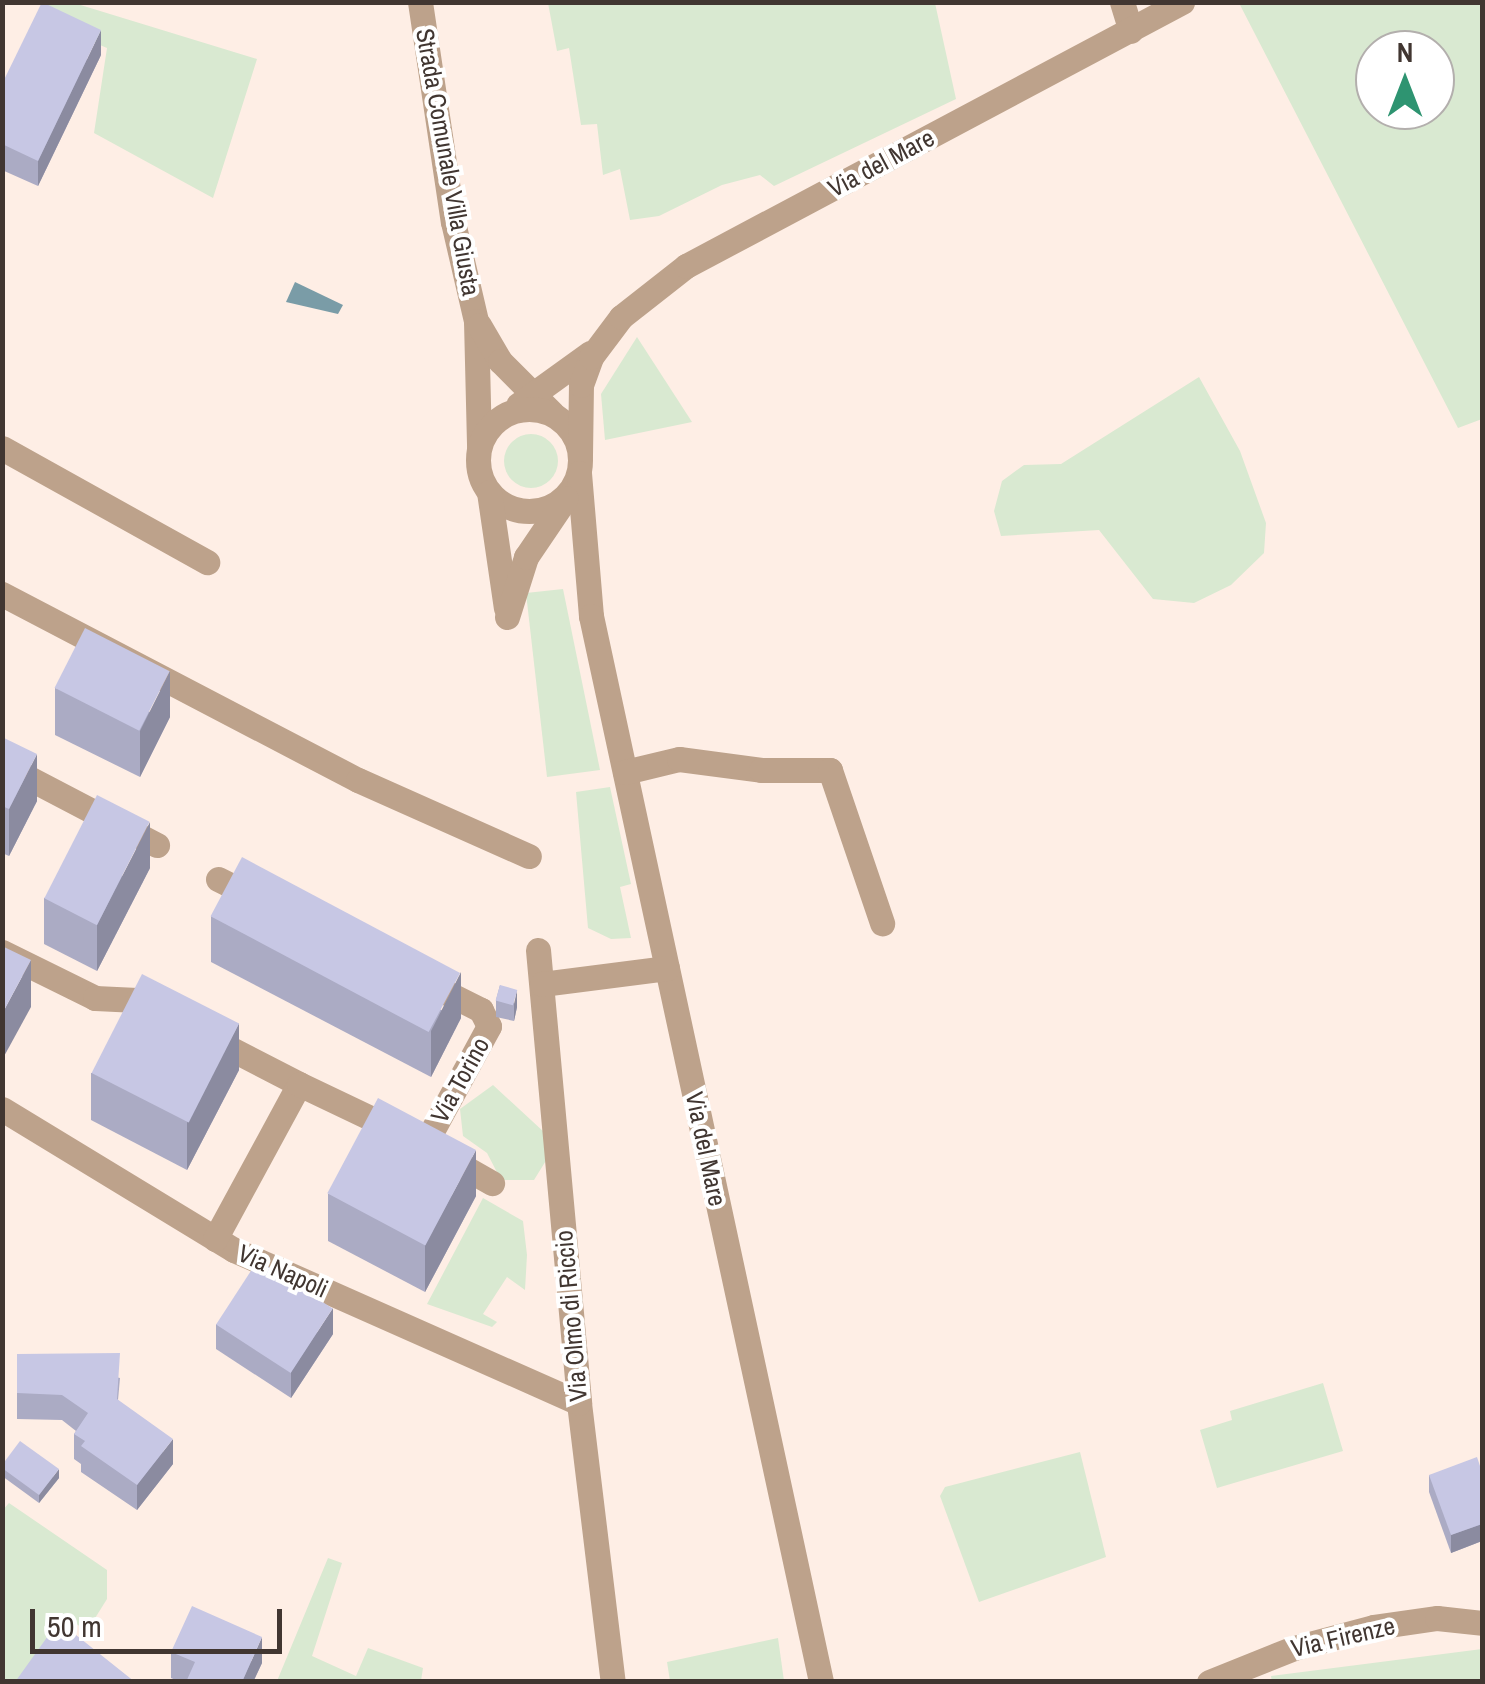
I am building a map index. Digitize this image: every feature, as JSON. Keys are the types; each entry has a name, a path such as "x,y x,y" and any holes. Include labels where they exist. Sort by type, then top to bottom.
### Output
{"street":[{"name":"Strada Comunale Villa Giusta","path":"420,2 453,222 476,321"},
{"path":"1122,2 1130,31"},
{"name":"Via del Mare","path":"822,1682 591,616 577,472 582,384 598,346 621,317 686,266 1182,2"},
{"path":"476,321 532,398 558,418 577,472 560,501 530,511 489,492"},
{"path":"476,321 480,478 489,492 507,618 526,558 577,472"},
{"path":"479,447 502,416 532,398 598,346"},
{"path":"502,416 530,409 558,418"},
{"path":"2,448 207,562"},
{"path":"556,544 585,560"},
{"path":"2,594 358,780 529,856"},
{"path":"625,772 680,759 761,770 830,770 882,923"},
{"path":"2,764 158,845"},
{"path":"218,879 288,914"},
{"name":"Via Olmo di Riccio","path":"538,950 579,1403 613,1682"},
{"name":"Via Torino","path":"2,952 95,998 136,1000 425,1144 492,1183"},
{"path":"542,984 667,968"},
{"name":"Via Torino","path":"410,975 480,1010 489,1026 425,1144"},
{"path":"214,1239 299,1084"},
{"name":"Via Napoli","path":"2,1109 214,1239 579,1403"},
{"name":"Via Firenze","path":"1209,1682 1294,1648 1374,1627 1437,1618 1482,1623"}],"green space":[{"path":"48,3 74,3 257,59 213,198 94,133 107,48 38,19"},
{"path":"548,3 935,3 956,99 774,186 760,175 722,185 659,216 630,220 620,169 603,175 597,124 581,125 569,48 557,51"},
{"path":"1239,3 1482,3 1482,419 1458,428"},
{"path":"637,337 692,422 605,440 601,394"},
{"path":"1199,377 1240,451 1266,523 1264,553 1231,585 1194,603 1153,599 1099,530 1001,536 994,511 1002,481 1024,465 1061,464"},
{"path":"531,434 550,442 558,461 550,480 531,488 512,480 504,461 512,442"},
{"path":"563,589 600,770 547,777 526,593"},
{"path":"610,787 631,884 620,887 631,938 611,939 588,928 576,792"},
{"path":"493,1085 545,1133 547,1159 534,1180 501,1180 487,1153 463,1136 460,1109"},
{"path":"483,1198 523,1221 527,1255 525,1290 507,1277 483,1314 497,1322 492,1327 427,1304"},
{"path":"1323,1383 1343,1451 1217,1488 1200,1430 1232,1420 1230,1411"},
{"path":"1080,1452 1106,1557 979,1602 940,1496 945,1487"},
{"path":"9,1503 107,1570 107,1599 87,1631 72,1621 23,1681 3,1682 2,1511"},
{"path":"328,1558 342,1563 312,1656 356,1676 368,1648 423,1668 421,1681 277,1681"},
{"path":"778,1638 784,1681 670,1681 667,1662"},
{"path":"1482,1649 1482,1681 1272,1682 1271,1676"}],"water":[{"path":"295,282 343,305 338,314 286,302"}],"building":[{"path":"42,2 101,30 38,161 2,144 2,84"},
{"path":"85,628 170,671 139,731 55,688"},
{"path":"2,737 37,754 9,809 2,806"},
{"path":"97,795 150,822 97,925 44,898"},
{"path":"242,857 460,973 429,1032 211,916"},
{"path":"2,946 31,960 2,1014"},
{"path":"142,974 239,1023 189,1122 92,1073"},
{"path":"500,985 517,990 513,1005 496,1000"},
{"path":"378,1098 476,1150 425,1245 327,1193"},
{"path":"258,1260 333,1308 291,1373 216,1325"},
{"path":"120,1353 117,1399 173,1439 137,1485 81,1446 85,1441 74,1434 88,1413 62,1395 17,1393 17,1354"},
{"path":"20,1441 59,1469 39,1495 2,1468"},
{"path":"1477,1457 1482,1472 1482,1524 1451,1535 1429,1475"},
{"path":"192,1606 262,1637 242,1682 186,1682 195,1662 171,1652"},
{"path":"53,1629 66,1638 71,1631 135,1682 15,1682"}]}
